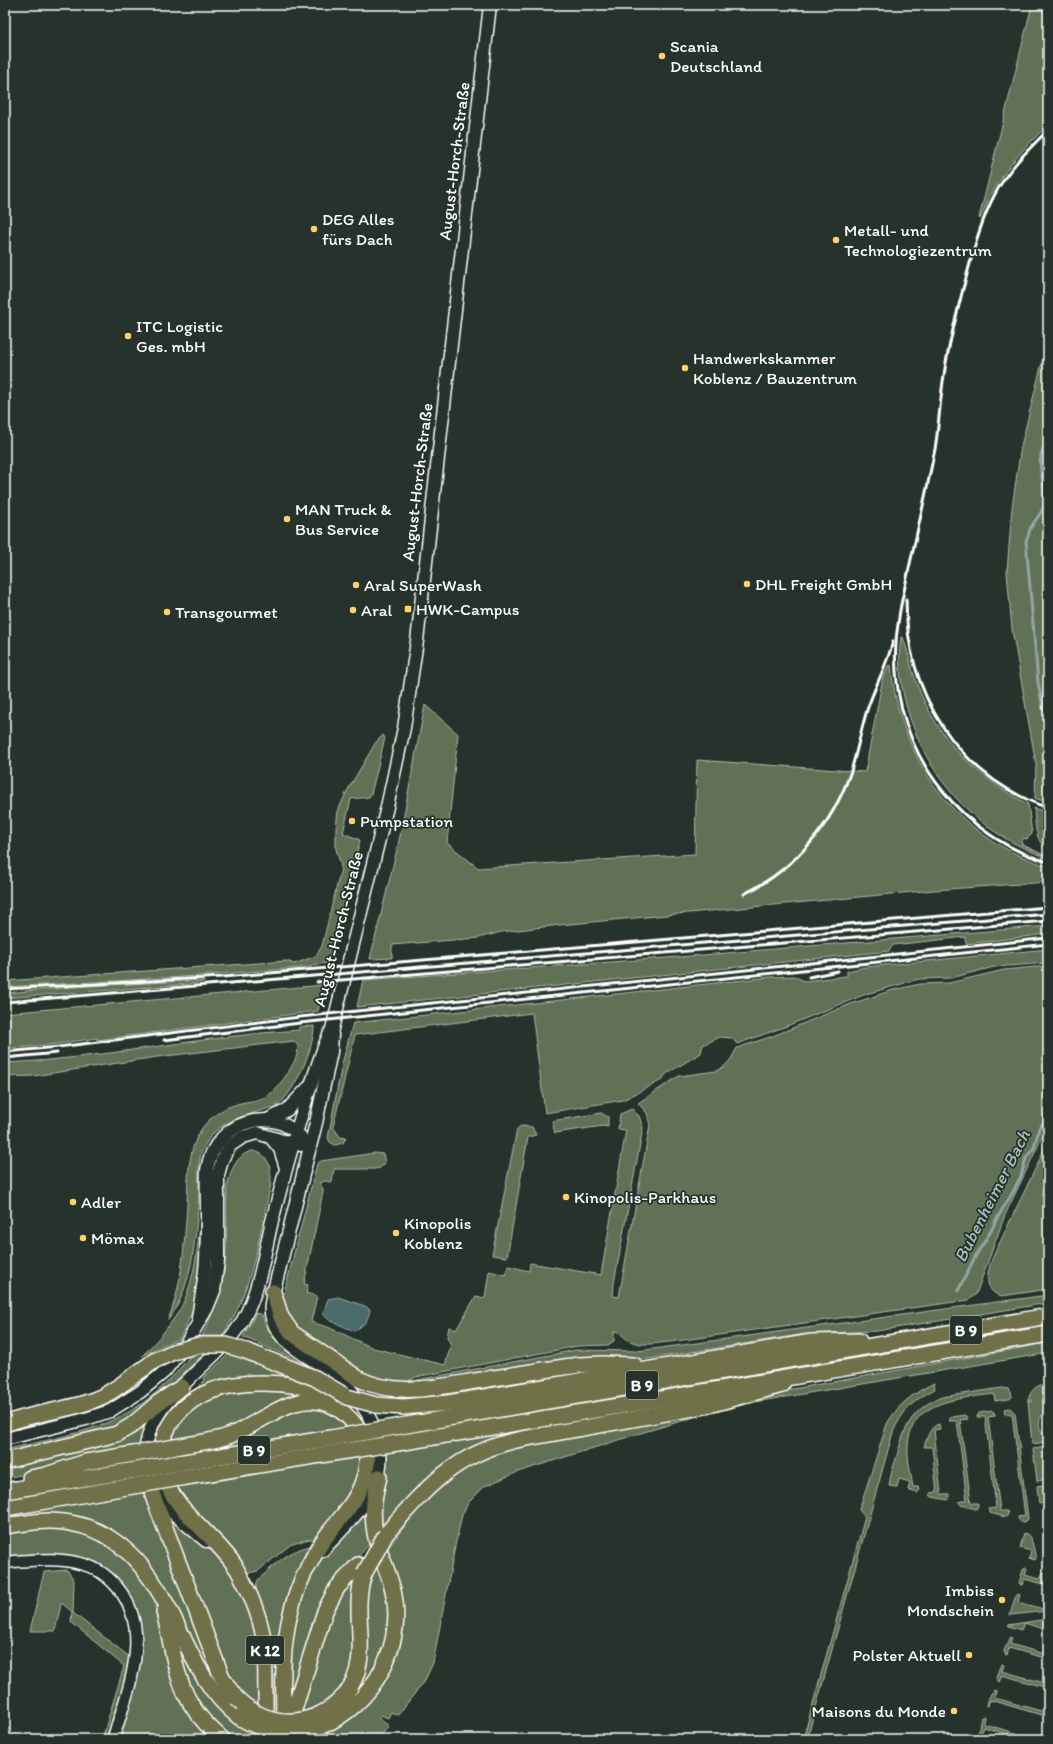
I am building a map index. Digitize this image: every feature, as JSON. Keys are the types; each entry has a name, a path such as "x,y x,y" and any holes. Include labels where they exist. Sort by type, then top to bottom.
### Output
{"highway":[{"path":"274,1292 281,1317 292,1333 359,1379 367,1383 388,1388 401,1390 428,1388 579,1364 626,1364 654,1368"},
{"name":"B 9","path":"5,1508 141,1477 178,1463 1048,1316"},
{"name":"B 9","path":"5,1491 141,1477 180,1478 1048,1334"},
{"path":"235,1566 220,1545 189,1515 174,1496 164,1476 160,1452 161,1444 168,1428 178,1413 186,1405 214,1391 234,1386 260,1383 300,1385 376,1405 403,1407 448,1403 812,1342 857,1341 883,1344"},
{"path":"5,1424 20,1418 93,1400 112,1391 160,1357 180,1349 199,1345 226,1345 246,1351 314,1378 347,1397"},
{"path":"284,1739 325,1610 338,1588 361,1570 391,1528 420,1495 438,1478 464,1460 493,1446 522,1438 720,1403 844,1368"},
{"path":"5,1461 116,1434 131,1426 158,1402 182,1387"},
{"path":"5,1484 46,1475 86,1462 175,1447 232,1435 284,1406 298,1402 320,1402 333,1406 346,1414 358,1428 365,1443 367,1459 365,1474 355,1498 320,1545 308,1567"},
{"path":"141,1477 153,1496 221,1675 236,1698 254,1713 268,1719 308,1725 337,1719 358,1702 376,1680 390,1652 395,1622 395,1602 376,1538 373,1521 373,1505 379,1477"},
{"path":"5,1526 50,1521 71,1523 91,1529 112,1539 131,1554 144,1568 155,1584 169,1608 196,1665 206,1682 223,1703 240,1717 254,1725 271,1731 294,1733 308,1725 320,1714 336,1704 347,1692 356,1678 361,1652 358,1603 361,1570"},
{"path":"155,1584 170,1636 175,1665 183,1689 197,1713 222,1739"}],"main road":[{"name":"August-Horch-Straße","path":"266,1739 265,1649 263,1635 254,1602 235,1566 174,1514 141,1477 145,1448 152,1425 166,1403 227,1343 246,1314 254,1292 295,1138 322,1051 332,1029 387,807 408,706 417,641 490,5"},
{"name":"August-Horch-Straße","path":"284,1739 283,1666 286,1632 295,1594 308,1567 362,1507 372,1493 379,1477 380,1448 378,1436 370,1418 359,1400 345,1384 281,1336 271,1317 271,1304 310,1146 331,1052 332,1029"},
{"path":"197,1323 206,1268 207,1170 214,1148 220,1139 231,1130 251,1122 267,1120 287,1110 312,1082"},
{"path":"267,1120 287,1125 295,1138"},
{"path":"5,1439 93,1417 110,1411 130,1399 154,1381 172,1363 186,1344 211,1299 217,1272 218,1175 222,1160 231,1146 243,1137 257,1133 271,1138 295,1138 310,1146"},
{"path":"271,1138 280,1149 286,1168"}],"street":[{"path":"5,1562 52,1560 78,1563 103,1574 122,1594 134,1618 136,1644 133,1671 113,1739"}],"green space":[{"path":"1032,5 1048,5 1048,125 1011,164 993,191 980,219 979,218"},
{"path":"1048,339 1048,803 1035,798 1036,764 1012,629 1007,572 1012,508 1021,446"},
{"path":"901,637 903,637 917,684 936,723 961,755 976,769 992,782 1028,804 1032,834 1027,839 1023,838 1021,844 1048,858 1001,836 981,821 962,804 946,786 931,765 919,742 904,698 899,658"},
{"path":"891,665 896,700 906,732 920,763 938,791 960,815 986,836 1015,853 1048,866 1048,882 934,890 560,925 501,932 478,938 392,945 392,958 370,959 399,841 425,705 458,734 447,843 478,868 695,854 697,760 865,772 883,677 888,666"},
{"path":"383,735 385,738 371,794 369,797 351,799 343,833 360,840 329,963 312,965 312,967 182,977 5,987 5,981 287,961 294,964 316,956 322,946 340,873 341,866 336,849 338,811 346,793 376,742"},
{"path":"1034,808 1048,813 1048,851 1040,842 1036,832"},
{"path":"1048,926 1048,934 966,944 965,937 893,945 889,951 357,1007 363,980 679,957"},
{"path":"1048,949 1048,963 994,967 951,978 919,979 866,994 737,1044 732,1038 720,1037 703,1045 701,1053 666,1074 662,1080 623,1100 545,1113 532,1013 355,1035 333,1127 341,1138 346,1137 343,1143 335,1145 330,1142 328,1138 342,1064 353,1023 770,977 794,976 804,981 847,976 847,971 865,967"},
{"path":"1048,967 1048,1125 1005,1215 976,1294 969,1300 654,1344 635,1343 624,1337 618,1331 614,1332 614,1341 608,1345 578,1346 416,1377 407,1384 386,1382 361,1375 293,1328 283,1305 283,1297 317,1164 321,1161 375,1153 383,1154 385,1163 380,1168 374,1169 334,1169 332,1182 326,1181 319,1183 323,1189 323,1192 304,1284 308,1285 306,1293 317,1296 311,1322 330,1328 373,1348 445,1365 451,1345 447,1337 449,1327 456,1330 476,1296 485,1298 489,1271 505,1275 508,1266 529,1271 530,1263 601,1275 626,1130 618,1129 620,1114 632,1109 639,1116 643,1128 614,1283 613,1296 619,1297 650,1125 647,1113 638,1103 679,1076 716,1071 725,1066 737,1048 773,1036 848,1005 893,990 920,984 949,983 1004,970"},
{"path":"204,980 204,982 189,984 5,998 5,993 72,987"},
{"path":"324,985 318,1011 97,1040 97,1038 57,1044 5,1049 5,1013"},
{"path":"314,1026 311,1046 303,1068 285,1098 278,1105 239,1118 224,1125 214,1133 204,1147 199,1162 198,1208 192,1259 183,1292 177,1307 168,1320 180,1278 185,1235 189,1166 196,1139 204,1125 218,1113 235,1104 256,1100 269,1095 289,1071 294,1062 298,1046 294,1041 157,1057 33,1076 5,1077 5,1063 78,1057 225,1037 299,1030 299,1027"},
{"path":"601,1113 608,1117 608,1127 603,1126 555,1133 552,1121"},
{"path":"521,1126 532,1127 536,1135 528,1137 507,1257 492,1255 517,1129"},
{"path":"1048,1141 1048,1289 1002,1296 994,1293 989,1287 988,1276 990,1264"},
{"path":"252,1151 258,1152 266,1158 270,1167 271,1178 254,1263 241,1301 233,1319 222,1336 202,1336 209,1322 223,1278 226,1255 228,1181 238,1160 246,1153"},
{"path":"202,1197 201,1270 194,1306 179,1339 142,1356 171,1323 185,1299 196,1256"},
{"path":"1048,1295 1048,1303 877,1331 805,1334 648,1359 614,1359 413,1382 576,1350 637,1351"},
{"path":"256,1313 262,1315 269,1331 280,1344 308,1365 243,1337"},
{"path":"1048,1343 1048,1353 755,1402 695,1417 518,1472 485,1486 468,1503 462,1515 433,1663 425,1680 398,1715 391,1712 388,1718 381,1715 378,1718 389,1726 378,1739 293,1739 311,1736 394,1658 385,1552 420,1506 435,1491 467,1467 484,1458 502,1451 597,1433 782,1391"},
{"path":"206,1352 137,1417 123,1426 5,1456 5,1450 62,1437 105,1424 117,1418 138,1406 158,1391 167,1383 191,1355"},
{"path":"230,1353 283,1373 282,1378 181,1403 204,1381 203,1378"},
{"path":"934,1383 935,1389 915,1401 910,1406 893,1432 807,1739 803,1739 865,1517 859,1510 887,1424 901,1405"},
{"path":"1048,1383 1048,1410 1041,1417 1039,1424 1044,1435 1048,1438 1048,1442 1032,1444 1028,1401 1032,1402 1032,1400 1028,1400 1035,1388"},
{"path":"250,1388 313,1393 234,1429 168,1442 174,1425 205,1399"},
{"path":"1002,1388 1008,1389 1011,1392 1012,1397 1009,1399 995,1401 994,1394 953,1400 939,1404 918,1418 911,1430 908,1450 913,1487 919,1487 920,1490 917,1493 908,1490 910,1482 899,1479 897,1487 889,1486 902,1438 910,1421 923,1407 942,1397"},
{"path":"297,1407 328,1409 351,1427 177,1456 176,1451"},
{"path":"1010,1408 1015,1413 1028,1519 1024,1523 1018,1518 1025,1516 1012,1414 1005,1414 1004,1409"},
{"path":"994,1412 995,1416 988,1417 1000,1511 1007,1511 1008,1515 1005,1517 990,1513 988,1509 996,1508 985,1417 977,1417 979,1413"},
{"path":"965,1415 968,1419 960,1420 971,1503 978,1503 976,1509 961,1505 959,1502 967,1500 957,1421 949,1421 951,1417"},
{"path":"151,1417 142,1447 5,1478 5,1466 123,1441"},
{"path":"939,1424 940,1429 934,1430 941,1494 949,1494 948,1500 932,1497 930,1495 931,1493 937,1492 932,1447 924,1447 931,1430"},
{"path":"507,1431 506,1437 482,1446 383,1530 379,1508 385,1474 386,1451"},
{"path":"1047,1447 1048,1479 1037,1481 1033,1449"},
{"path":"363,1455 356,1487 317,1538 290,1545 258,1571 248,1573 244,1571 173,1486"},
{"path":"1048,1484 1048,1503 1039,1504 1037,1486"},
{"path":"148,1491 233,1707 117,1536 5,1521 5,1515"},
{"path":"365,1511 371,1542 343,1574 324,1601 303,1656 290,1707 288,1678 292,1636 301,1596 314,1568"},
{"path":"166,1516 199,1539 217,1555 227,1566 243,1593 254,1622 260,1652 258,1710 234,1689"},
{"path":"63,1528 91,1535 125,1555 153,1596 164,1630 215,1739 121,1739 121,1730 125,1712 137,1677 141,1650 141,1631 131,1598 121,1583 109,1571 93,1562 75,1556 58,1554 5,1557 5,1532 25,1529"},
{"path":"1024,1533 1031,1539 1036,1558 1035,1560 1029,1558 1031,1551 1020,1548"},
{"path":"314,1545 292,1582 285,1603 279,1634 276,1714 271,1712 273,1677 271,1643 265,1615 258,1600 256,1585 258,1580 283,1558 297,1550"},
{"path":"378,1561 387,1588 390,1635 366,1687 318,1719 350,1696 365,1588"},
{"path":"360,1568 356,1666 337,1698 298,1717 331,1608"},
{"path":"1025,1568 1027,1568 1025,1575 1040,1579 1043,1572 1048,1574 1048,1585 1024,1579 1021,1585 1019,1583"},
{"path":"67,1570 74,1580 73,1613 131,1658 109,1739 102,1739 124,1666 71,1622 72,1612 63,1604 61,1604 55,1631 30,1631 44,1572"},
{"path":"1018,1594 1020,1595 1018,1602 1043,1609 1045,1603 1048,1603 1048,1611 1010,1615 1015,1598"},
{"path":"1048,1619 1048,1630 1024,1623 1021,1630 1008,1625"},
{"path":"176,1632 185,1651 260,1734 260,1739 228,1739 204,1715 184,1678"},
{"path":"1010,1637 1012,1638 1010,1644 1048,1655 1048,1659 1009,1648 1007,1655 1005,1654 1004,1651"},
{"path":"1002,1664 1004,1665 1002,1671 1048,1684 1048,1688 1002,1675 999,1682 996,1678"},
{"path":"995,1690 997,1692 995,1698 1048,1713 1048,1717 990,1700 988,1706 986,1706 987,1700"},
{"path":"985,1716 984,1724 1037,1739 1025,1739 983,1727 979,1734 978,1731 981,1718"}],"water":[{"path":"338,1297 365,1306 370,1310 365,1323 354,1331 329,1320 323,1314 328,1299"}],"waterway":[{"name":"Bubenheimer Bach","path":"1048,440 1043,448 1040,464 1045,496 1044,505 1042,511 1030,529 1026,541 1038,682 1043,709 1048,721"},
{"name":"Bubenheimer Bach","path":"958,1291 976,1255 1013,1192 1021,1176 1026,1158 1034,1148 1039,1128 1044,1122 1045,1116 1048,1112"}],"railway":[{"path":"1048,130 1006,176 989,205 980,229 948,353 935,449 900,611 896,640 897,686 908,730 917,751 942,790 964,814 989,834 1003,843 1032,857 1048,862"},
{"path":"906,599 908,634 915,667 927,698 943,727 963,753 987,775 1016,794 1048,808"},
{"path":"744,894 780,872 795,859 810,844 833,810 851,771 867,710 888,659 893,641"},
{"path":"5,989 222,977 1048,907"},
{"path":"5,1002 1048,914"},
{"path":"317,982 1048,921"},
{"path":"5,1052 58,1047 300,1017 1048,938"},
{"path":"164,1040 300,1023 1048,944"},
{"path":"809,977 838,971"},
{"path":"5,1058 57,1053"}],"place":[{"name":"Scania Deutschland","path":"662,56"},
{"name":"DEG Alles fürs Dach","path":"314,229"},
{"name":"Metall- und Technologiezentrum","path":"836,240"},
{"name":"ITC Logistic Ges. mbH","path":"128,336"},
{"name":"Handwerkskammer Koblenz / Bauzentrum","path":"685,368"},
{"name":"MAN Truck & Bus Service","path":"287,519"},
{"name":"DHL Freight GmbH","path":"747,584"},
{"name":"Aral SuperWash","path":"356,585"},
{"name":"HWK-Campus","path":"408,609"},
{"name":"Aral","path":"353,610"},
{"name":"Transgourmet","path":"167,612"},
{"name":"Pumpstation","path":"352,821"},
{"name":"Kinopolis-Parkhaus","path":"566,1197"},
{"name":"Adler","path":"73,1202"},
{"name":"Kinopolis Koblenz","path":"396,1233"},
{"name":"Mömax","path":"83,1238"},
{"name":"Imbiss Mondschein","path":"1002,1600"},
{"name":"Polster Aktuell","path":"969,1655"},
{"name":"Maisons du Monde","path":"954,1711"}]}
